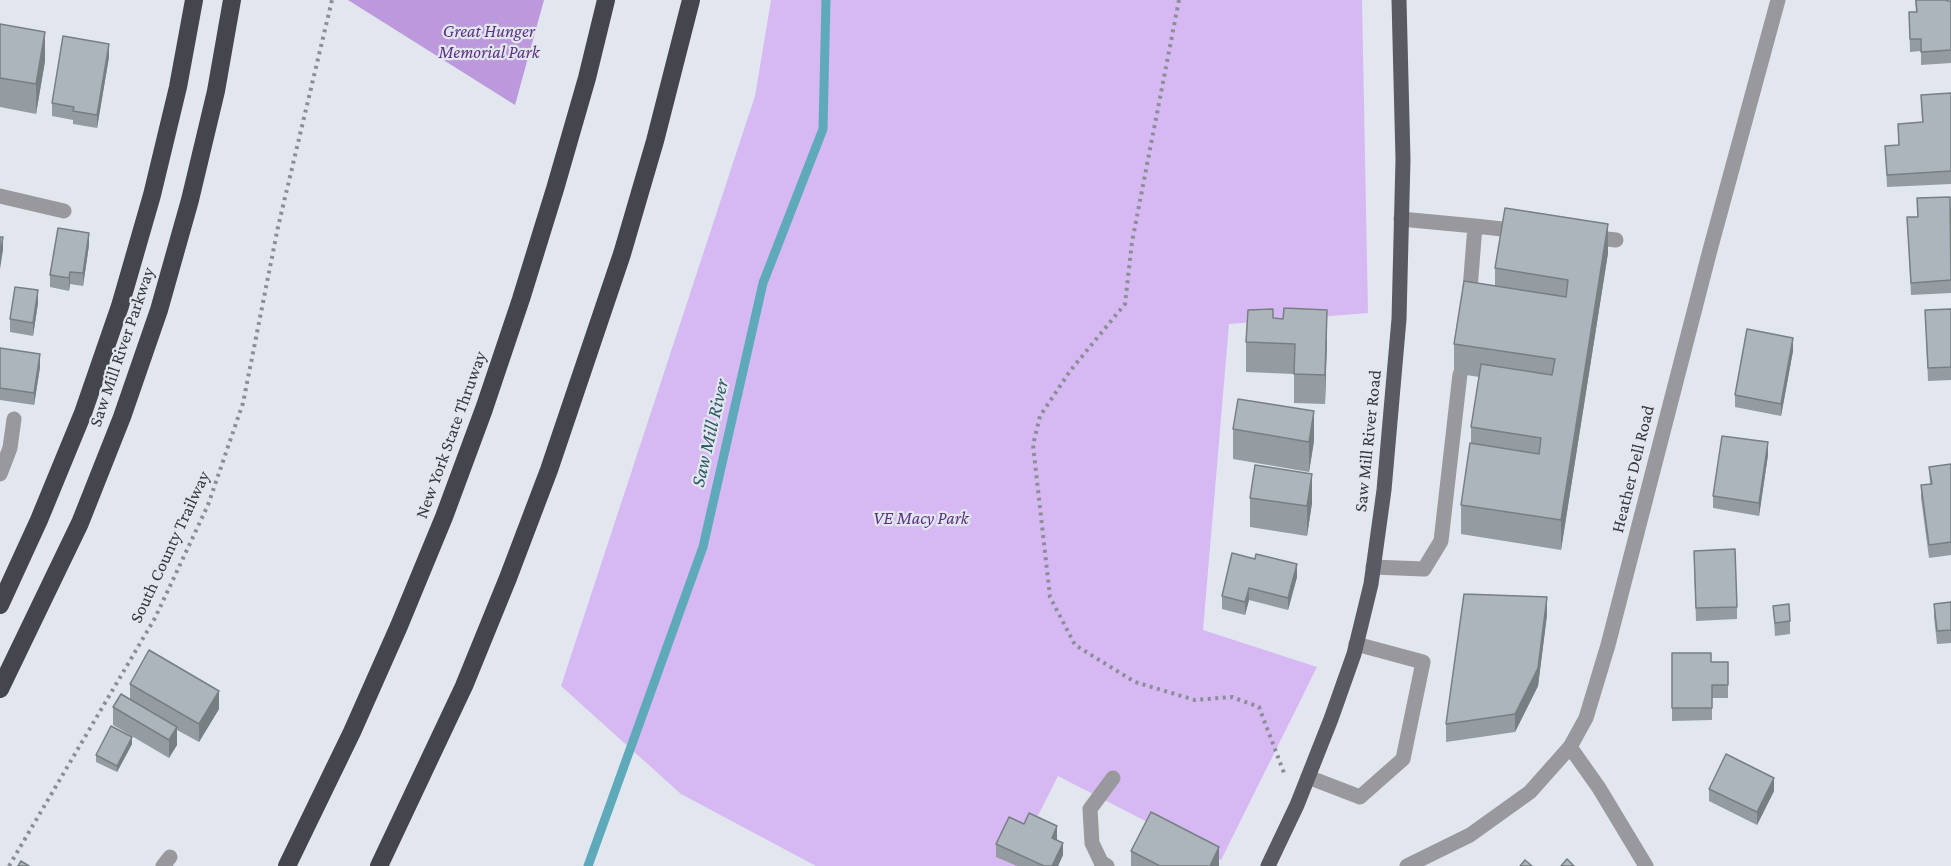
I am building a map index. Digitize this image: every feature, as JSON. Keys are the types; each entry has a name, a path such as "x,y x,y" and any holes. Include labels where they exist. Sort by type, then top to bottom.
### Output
{"highway":[{"name":"Saw Mill River Parkway","path":"0,605 39,520 83,413 120,306 152,195 178,87 194,0"},
{"name":"Saw Mill River Parkway","path":"0,689 80,522 122,417 159,310 190,200 216,91 232,0"},
{"name":"New York State Thruway","path":"287,866 352,732 399,626 444,517 484,409 555,189 587,78 606,0"},
{"path":"379,866 464,686 549,470 622,254 655,141 691,0"}],"main road":[{"name":"Saw Mill River Road","path":"1268,866 1297,805 1335,708 1356,644 1373,567 1384,490 1397,342 1403,159 1399,0"}],"street":[{"name":"Heather Dell Road","path":"1407,866 1470,835 1530,792 1570,747 1586,718 1608,645 1707,261 1778,0"},
{"path":"0,196 64,211"},
{"path":"1401,219 1534,232"},
{"path":"1469,311 1475,226"},
{"path":"1569,236 1616,240"},
{"path":"1373,567 1424,569 1441,541 1460,374"},
{"path":"0,474 10,448 14,419"},
{"path":"1308,777 1360,796 1403,759 1423,662 1356,644"},
{"path":"1570,747 1599,788 1646,866"},
{"path":"1107,866 1101,862 1092,843 1090,809 1113,778"}],"path":[{"name":"South County Trailway","path":"9,866 155,618 208,505 243,403 278,227 332,0"},
{"path":"1179,0 1132,242 1125,304 1070,370 1040,416 1033,445 1050,597 1075,645 1135,682 1195,700 1232,697 1259,707 1270,741 1297,805"}],"green space":[{"name":"Great Hunger Memorial Park","path":"348,0 544,0 515,105"},
{"name":"VE Macy Park","path":"771,0 1362,0 1368,313 1229,324 1203,630 1317,667 1221,860 1058,776 1016,859 1025,866 816,866 681,794 561,686 755,96"}],"building":[{"path":"1916,0 1951,1 1951,50 1921,52 1921,39 1910,39 1909,12 1917,12"},
{"path":"0,24 45,32 36,84 0,78"},
{"path":"63,36 109,44 97,115 73,111 74,107 52,103"},
{"path":"1951,93 1951,171 1887,175 1885,146 1899,145 1898,124 1923,122 1921,95"},
{"path":"1950,197 1951,280 1911,283 1907,217 1918,217 1917,198"},
{"path":"1505,208 1608,224 1561,520 1461,505 1470,443 1539,454 1541,438 1471,427 1481,364 1552,375 1555,359 1454,344 1464,281 1566,297 1568,280 1495,268"},
{"path":"58,228 89,233 83,273 70,272 69,278 50,275"},
{"path":"0,237 3,237 0,257"},
{"path":"15,287 38,290 33,323 10,319"},
{"path":"1284,308 1327,310 1325,375 1294,374 1295,344 1246,342 1248,310 1273,309 1273,318 1283,319"},
{"path":"1951,309 1951,367 1928,368 1925,310"},
{"path":"1747,329 1793,338 1781,404 1735,395"},
{"path":"0,348 40,354 34,393 0,388"},
{"path":"1238,399 1314,411 1309,442 1233,429"},
{"path":"1722,436 1768,442 1759,503 1713,496"},
{"path":"1951,464 1951,542 1929,545 1921,485 1932,484 1929,467"},
{"path":"1255,465 1312,474 1307,506 1250,498"},
{"path":"1735,549 1737,607 1696,608 1694,551"},
{"path":"1232,553 1255,559 1256,554 1297,564 1288,598 1249,588 1245,602 1222,596"},
{"path":"1464,594 1547,597 1538,668 1515,714 1446,724"},
{"path":"1951,602 1951,630 1937,631 1934,604"},
{"path":"1789,604 1790,621 1775,623 1773,606"},
{"path":"149,650 219,691 199,724 130,684"},
{"path":"1672,653 1711,653 1711,662 1728,662 1728,685 1712,685 1712,708 1672,708"},
{"path":"121,694 177,727 169,740 113,707"},
{"path":"111,726 132,737 117,766 96,755"},
{"path":"1726,754 1774,778 1757,812 1709,789"},
{"path":"1151,812 1219,847 1210,866 1160,866 1131,851"},
{"path":"1029,813 1057,826 1052,838 1063,843 1052,866 1044,866 996,844 1009,817 1024,824"},
{"path":"1567,859 1574,866 1561,866"},
{"path":"1525,860 1532,866 1520,866"},
{"path":"21,861 29,866 18,866"}],"waterway":[{"name":"Saw Mill River","path":"588,866 703,547 763,283 823,129 826,0"}]}
